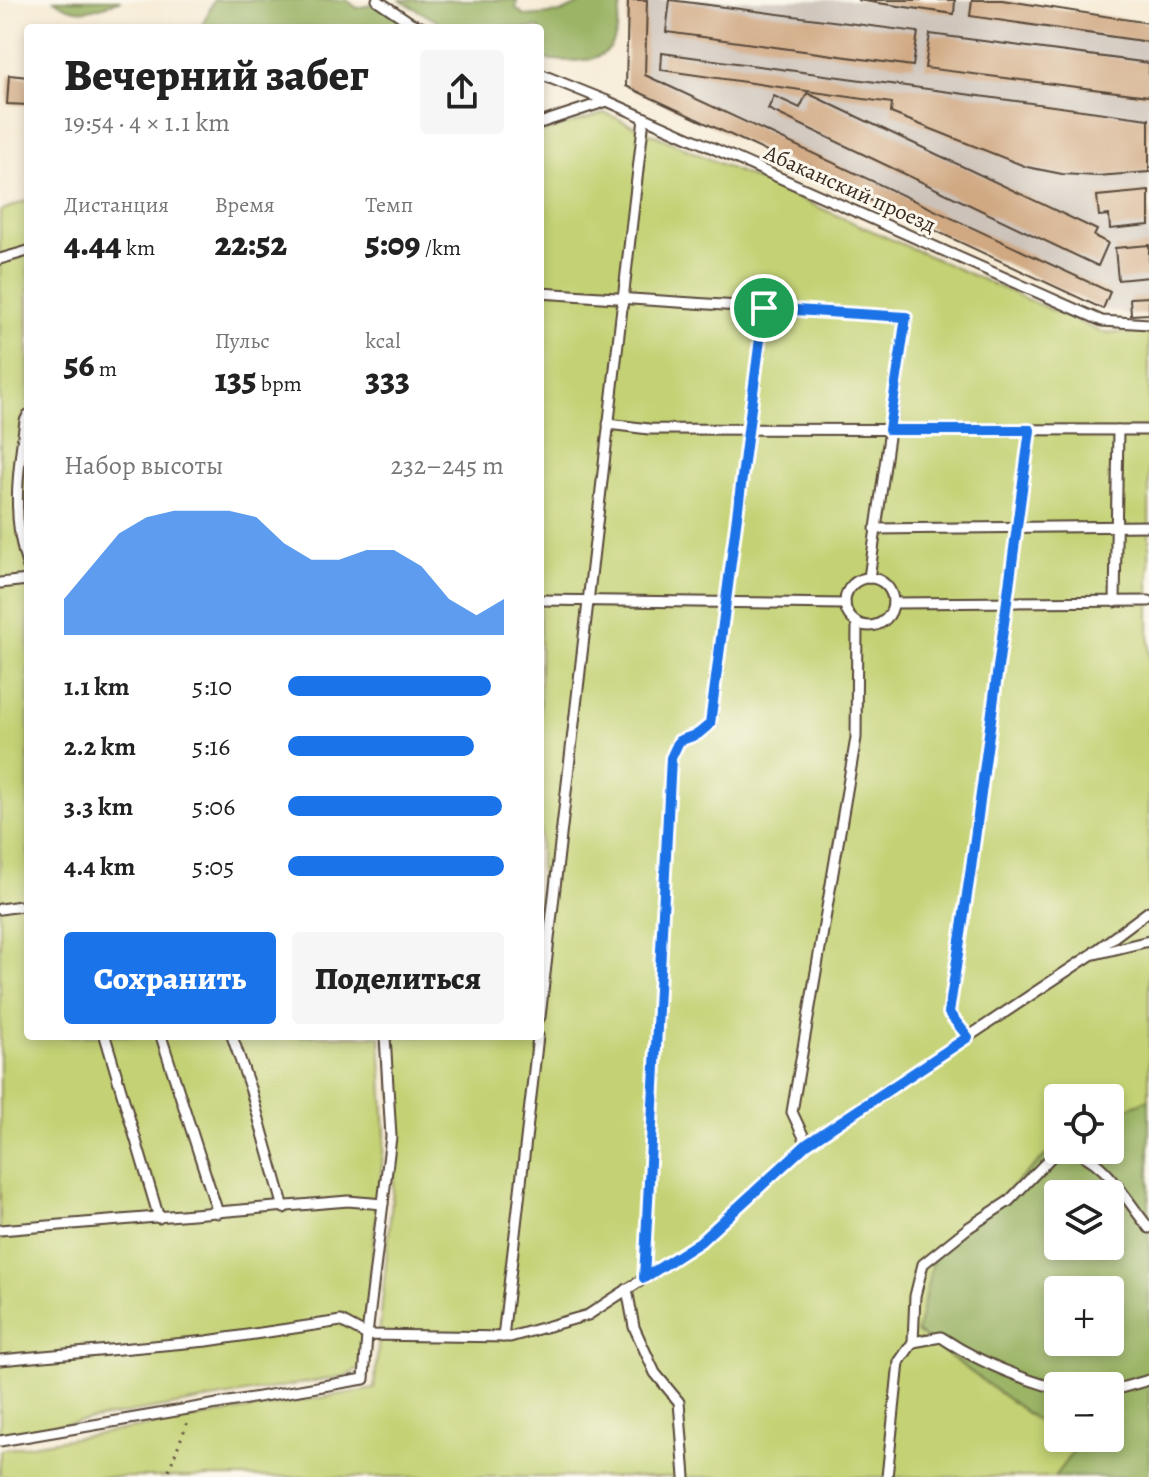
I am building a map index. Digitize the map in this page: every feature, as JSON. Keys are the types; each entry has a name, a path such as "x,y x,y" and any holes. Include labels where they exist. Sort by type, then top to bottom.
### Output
{"lane":[{"path":"377,0 414,24"},
{"name":"Абаканский проезд","path":"544,76 1102,321 1149,324"},
{"path":"544,122 607,101"},
{"path":"544,982 644,118"},
{"path":"0,259 24,252"},
{"path":"544,293 906,317 869,578"},
{"path":"644,1278 671,758 679,741 698,734 710,724 764,308"},
{"path":"608,424 649,429 1149,430"},
{"path":"24,428 17,480 18,530 24,552"},
{"path":"968,1037 949,1013 1030,430"},
{"path":"1115,602 1118,430"},
{"path":"875,529 1149,526"},
{"path":"869,578 877,579 889,588 893,603 892,611 881,623 873,626 857,624 851,619 845,604 849,589 861,579 869,578"},
{"path":"0,583 24,580"},
{"path":"544,600 845,604"},
{"path":"893,603 1149,601"},
{"path":"807,1144 792,1112 856,738 857,624"},
{"path":"0,909 24,906"},
{"path":"0,1360 207,1341 341,1321 367,1335 503,1337 588,1315 700,1242 807,1144 1091,955 1149,911"},
{"path":"1091,955 1149,941"},
{"path":"106,1040 159,1218"},
{"path":"162,1040 218,1213"},
{"path":"233,1040 284,1208"},
{"path":"0,1441 364,1379 391,1137 385,1040"},
{"path":"503,1337 538,1040"},
{"path":"887,1477 899,1362 913,1342 915,1296 923,1264 968,1228 1009,1201 1045,1164"},
{"path":"1095,1164 1112,1179 1149,1228"},
{"path":"0,1230 348,1201 383,1204"},
{"path":"627,1289 634,1327 655,1373 679,1402 685,1477"},
{"path":"913,1342 941,1337 968,1355 1044,1385"},
{"path":"1124,1387 1149,1380"}],"path":[{"path":"166,1477 194,1408"}],"shaded area":[{"path":"628,0 1002,0 1149,23 1149,314 1131,315 1103,309 626,86"}],"green space":[{"path":"54,0 121,0 95,9 79,10 62,6"},
{"path":"214,0 347,0 357,8 393,4 405,12 414,24 203,24"},
{"path":"400,0 517,0 516,8 525,16 561,13 588,0 620,0 621,4 613,44 603,54 586,60 544,59 544,24 442,24"},
{"path":"605,113 1101,332 1149,334 1149,1099 1124,1110 1124,1084 1044,1084 1044,1157 1003,1195 917,1332 1044,1426 1044,1452 1073,1452 1054,1477 0,1477 0,1450 374,1389 398,1136 386,1040 544,1040 544,132"},
{"path":"24,202 24,1040 380,1040 385,1136 360,1369 345,1376 0,1435 0,211"},
{"path":"1149,1099 1149,1477 1054,1477 1073,1452 1124,1452 1124,1372 1044,1372 1044,1426 917,1332 936,1248 1003,1195 1044,1157 1044,1164 1124,1164 1124,1110"}],"building":[{"path":"628,0 647,0 645,75 1110,292 1103,309 626,86"},
{"path":"670,0 918,32 913,66 666,32"},
{"path":"857,0 955,0 954,14"},
{"path":"972,0 1002,0 1149,23 1149,42 970,16"},
{"path":"930,34 1149,63 1149,96 925,68"},
{"path":"662,53 1149,119 1149,172 1097,176 1062,174 1027,167 891,113 892,103 661,70"},
{"path":"9,75 24,77 24,105 7,104"},
{"path":"807,93 1097,230 1094,236 1108,243 1098,266 768,109 774,96 800,108"},
{"path":"1149,191 1149,225 1110,229 1109,215 1099,216 1097,196"},
{"path":"1149,245 1149,277 1118,280 1115,248"},
{"path":"1149,297 1149,314 1131,315 1130,298"}],"route":[{"path":"764,308 906,317 889,430 1030,430 949,1013 968,1037 807,1144 700,1242 644,1278 671,758 679,741 698,734 710,724 764,308"}]}
